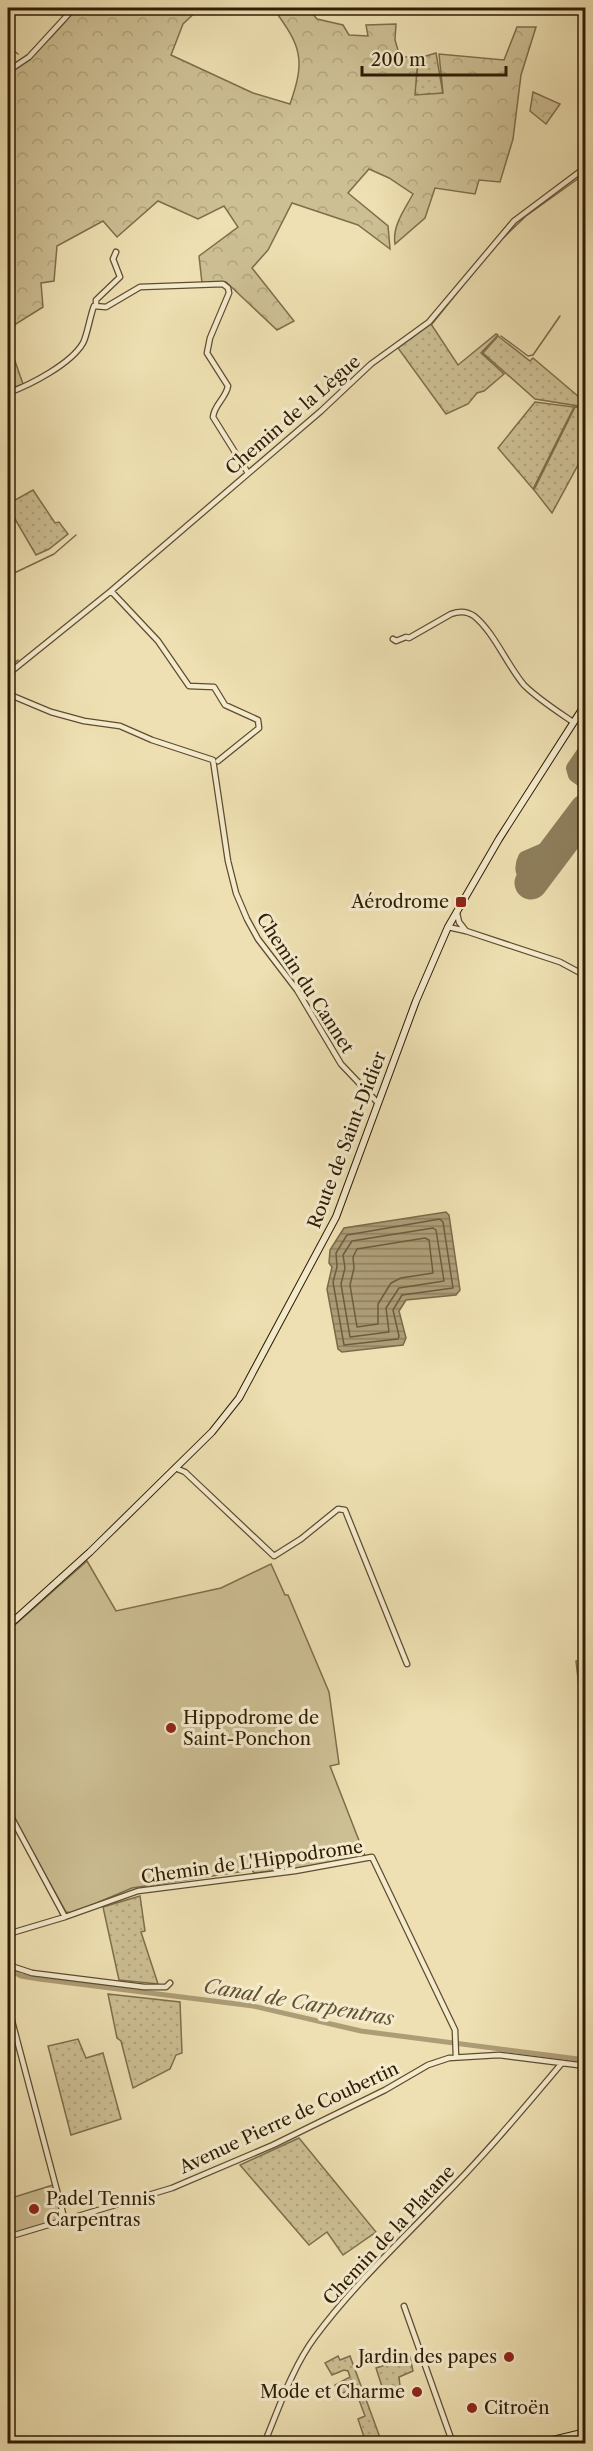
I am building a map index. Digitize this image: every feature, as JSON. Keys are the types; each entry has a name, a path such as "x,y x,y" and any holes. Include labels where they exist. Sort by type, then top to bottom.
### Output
{"main road":[{"name":"Route de Saint-Didier","path":"8,1626 90,1552 227,1415 253,1373 336,1216 420,991 449,926 585,703"},
{"path":"536,2444 585,2432"}],"street":[{"path":"8,71 28,57 74,8"},
{"name":"Chemin de la Lègue","path":"8,674 111,591 321,411 371,364 429,322 514,221 585,167"},
{"path":"8,393 37,381 73,354 84,342 96,300 120,278 113,259 116,252"},
{"path":"96,306 106,307 140,287 223,284 226,286 229,293 208,345 210,359 228,386 227,392 213,411 213,417 248,473"},
{"path":"111,591 158,641 189,686 214,687 225,705 258,720 259,728 218,761"},
{"path":"393,639 396,641 409,638 459,611 467,613 485,628 525,686 573,722"},
{"name":"Chemin du Cannet","path":"8,694 51,712 84,721 120,726 152,740 213,760 228,861 247,919 258,939 297,990 341,1064 378,1103"},
{"path":"457,911 464,929"},
{"path":"449,926 560,962 585,976"},
{"path":"175,1468 185,1472 274,1557 338,1509 345,1510 407,1664"},
{"path":"8,1811 65,1917 8,1934"},
{"name":"Chemin de L'Hippodrome","path":"65,1917 138,1891 295,1871 372,1857 455,2030 456,2057"},
{"path":"8,1965 32,1973 144,1987 166,1987 170,1983"},
{"path":"8,2006 65,2221"},
{"name":"Avenue Pierre de Coubertin","path":"8,2237 172,2188 291,2136 385,2090 428,2065 456,2057 499,2055 585,2066"},
{"name":"Chemin de la Platane","path":"264,2444 301,2360 315,2336 372,2269 444,2196 526,2106 562,2062"},
{"path":"404,2307 453,2444"}],"green space":[{"path":"77,8 200,8 183,24 171,55 253,93 290,104 298,75 298,53 290,33 273,8 308,8 317,19 343,25 349,35 368,36 366,25 396,24 395,40 400,57 418,57 415,95 443,93 439,54 504,60 517,27 536,27 521,75 513,139 500,182 479,180 475,194 435,188 425,218 395,244 397,224 413,194 389,178 369,169 348,193 388,226 390,249 358,225 292,203 268,250 252,268 294,321 277,330 226,282 202,283 199,256 238,227 224,206 198,219 158,201 117,237 103,221 57,246 54,281 41,283 43,307 8,329 8,72 45,43"},
{"path":"436,53 443,94 414,95 419,58"},
{"path":"533,92 560,104 546,124 530,111"},
{"path":"431,324 458,365 496,334 498,335 481,353 504,374 484,391 477,393 468,404 446,414 398,348"},
{"path":"498,336 530,361 533,358 585,402 585,407 535,399 483,353"},
{"path":"8,341 23,384 15,387 8,373"},
{"path":"535,402 574,407 533,489 498,448"},
{"path":"575,407 585,408 585,452 552,513 534,490"},
{"path":"33,490 55,523 59,522 68,534 49,549 36,555 8,507 8,504"},
{"name":"Hippodrome de Saint-Ponchon","path":"87,1561 116,1611 221,1588 271,1564 285,1595 288,1595 329,1692 339,1764 330,1766 365,1856 322,1865 254,1873 252,1870 132,1888 73,1913 66,1912 8,1807 8,1631"},
{"path":"586,1659 585,1739 576,1661"},
{"path":"140,1896 145,1931 141,1932 158,1984 119,1980 103,1907"},
{"path":"108,1994 180,2002 182,2053 176,2055 170,2069 133,2088 121,2041 117,2038"},
{"path":"78,2039 86,2058 103,2053 121,2119 71,2135 48,2046"},
{"path":"299,2138 376,2232 343,2255 327,2232 309,2245 240,2165"},
{"name":"Padel Tennis Carpentras","path":"53,2185 62,2219 8,2235 8,2199"},
{"path":"338,2356 340,2360 350,2356 382,2443 366,2443 358,2419 365,2416 355,2389 339,2394 335,2385 350,2377 348,2371 344,2370 332,2375 325,2363"},
{"path":"410,2357 413,2371 399,2377 400,2386 389,2390 391,2397 386,2399 376,2368"}],"water":[{"path":"446,1212 449,1215 460,1290 456,1295 406,1300 399,1311 406,1338 403,1345 342,1352 338,1349 327,1289 332,1267 329,1263 330,1250 344,1228"}],"waterway":[{"path":"8,46 18,54"},
{"path":"499,242 526,216 586,173"},
{"path":"432,324 486,257"},
{"path":"501,336 528,356 533,355 560,316"},
{"path":"8,576 54,554 76,535"},
{"path":"8,668 18,660"},
{"name":"Canal de Carpentras","path":"8,1969 21,1976 39,1979 253,2006 361,2031 586,2060"}],"taxiway":[{"path":"586,749 573,768 575,775 586,783"},
{"path":"533,880 524,875 525,858 562,842"}],"runway":[{"path":"531,883 586,810"}],"place":[{"name":"Aérodrome","path":"461,902"},
{"name":"Hippodrome de Saint-Ponchon","path":"171,1728"},
{"name":"Padel Tennis Carpentras","path":"34,2209"},
{"name":"Jardin des papes","path":"509,2357"},
{"name":"Mode et Charme","path":"417,2392"},
{"name":"Citroën","path":"472,2408"}]}
